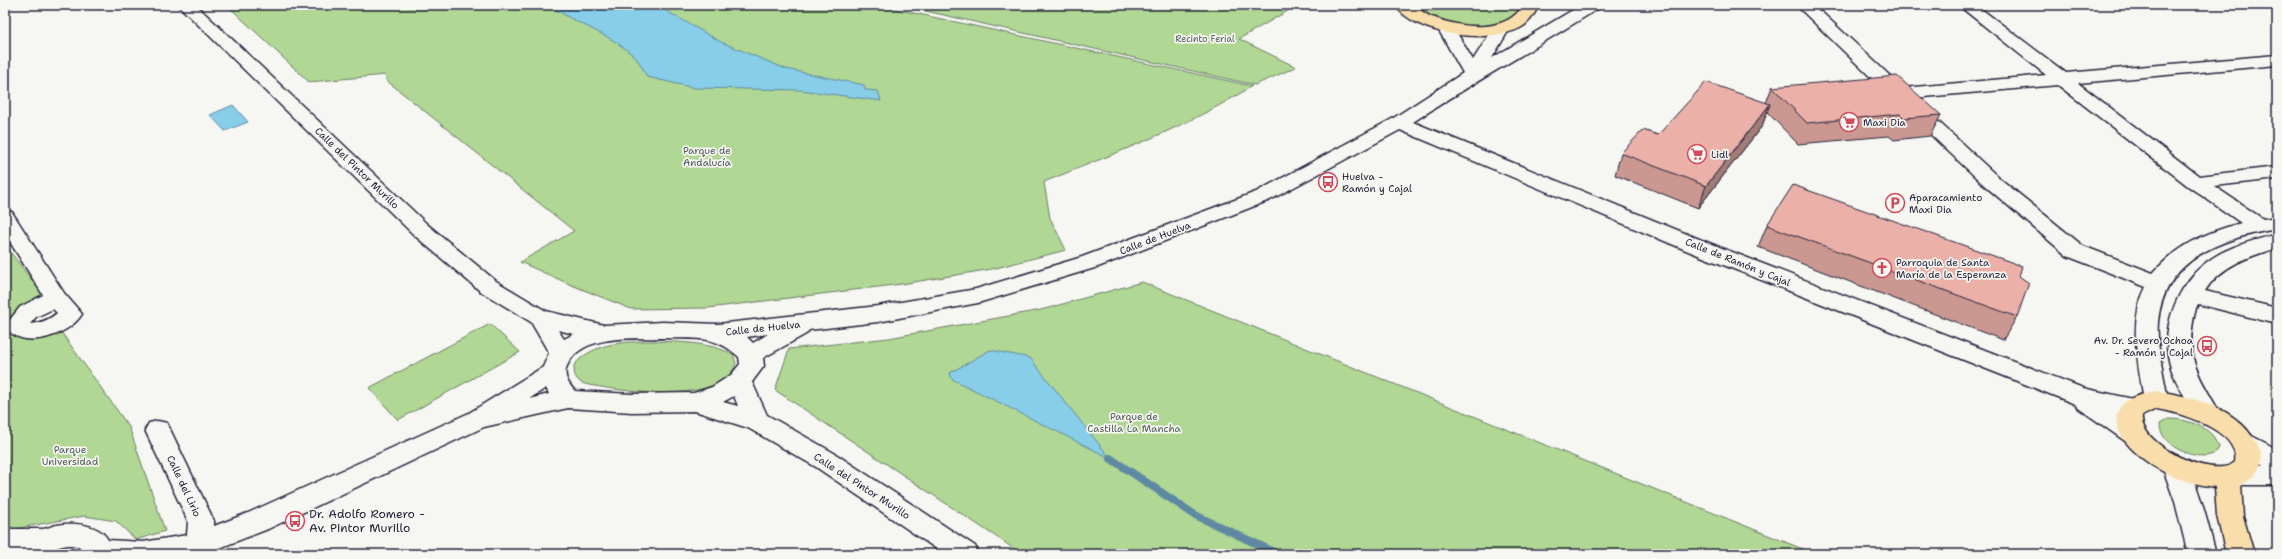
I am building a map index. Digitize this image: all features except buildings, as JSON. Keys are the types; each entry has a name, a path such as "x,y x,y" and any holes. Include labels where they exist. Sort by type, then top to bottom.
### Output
{"main road":[{"path":"1403,5 1426,21 1445,27 1484,31 1502,28 1519,22 1529,14 1531,5"},
{"path":"2144,404 2191,407 2209,415 2234,431 2242,441 2249,452 2250,462 2247,470 2233,476 2199,475 2175,466 2153,453 2134,434 2129,424 2128,414 2144,404"},
{"path":"2233,476 2230,516 2240,554"}],"street":[{"name":"Calle del Pintor Murillo","path":"186,5 421,230 488,286 539,317 606,333"},
{"name":"Calle de Huelva","path":"606,333 663,330 718,332 878,314 978,296 1090,262 1262,196 1399,124 1473,75 1512,55 1593,5"},
{"path":"1804,5 1896,94 1991,181 2075,251 2157,283"},
{"path":"1966,5 2195,182 2268,224"},
{"path":"1445,27 1473,75 1502,28"},
{"path":"1896,94 2060,78 2277,60"},
{"name":"Calle de Ramón y Cajal","path":"1399,124 1701,248 2079,396 2134,434"},
{"path":"2195,182 2277,173"},
{"path":"5,218 56,298"},
{"path":"2144,404 2147,338 2146,320 2149,302 2157,283 2181,255 2200,243 2219,235 2268,224"},
{"path":"2209,415 2182,366 2180,335 2183,313 2190,295 2219,264 2241,252 2277,241"},
{"path":"2190,295 2277,316"},
{"name":"Calle del Pintor Murillo","path":"539,317 557,363 557,387 568,399"},
{"name":"Calle de Huelva","path":"751,354 808,323"},
{"path":"478,419 568,399 632,403 695,402 721,393 740,382 752,366 751,354 738,342 718,332"},
{"path":"171,554 193,549 271,515 478,419 557,363 580,340 606,333"},
{"path":"740,382 757,421"},
{"name":"Calle de Ramón y Cajal","path":"2079,396 2144,404"},
{"name":"Calle del Pintor Murillo","path":"695,402 757,421 825,460 965,554"},
{"name":"Calle del Lirio","path":"158,430 201,521 193,549"},
{"path":"2242,441 2277,461"},
{"path":"2175,466 2188,502 2202,554"},
{"path":"2233,476 2277,475"},
{"path":"5,540 44,539 76,534 87,536 95,542 98,552 144,553 193,549"},
{"path":"16,554 44,539"}],"green space":[{"name":"Parque de Andalucía","path":"227,5 877,5 1252,86 1228,101 1177,127 1044,182 1050,218 1066,250 992,269 902,284 708,308 631,309 520,262 574,231 386,80 385,75 309,82"},
{"name":"Recinto Ferial","path":"899,5 1298,5 1239,39 1296,67 1255,85"},
{"path":"1410,5 1524,5 1524,8 1504,23 1486,27 1467,27 1430,19"},
{"name":"Parque Universidad","path":"5,245 44,296 13,322 59,329 129,427 165,531 136,540 116,521 84,516 14,529 5,521"},
{"name":"Parque de Castilla La Mancha","path":"1142,282 1815,554 1022,554 775,390 789,349 889,338 1041,310"},
{"path":"490,324 520,352 398,420 369,388"},
{"path":"653,341 694,343 714,347 733,354 736,363 730,375 719,383 692,391 661,393 630,391 585,384 580,382 575,376 574,365 582,357 591,352 610,345 621,343"},
{"path":"2169,419 2192,423 2206,429 2216,440 2219,447 2217,452 2210,455 2201,456 2182,451 2173,446 2166,440 2161,432 2160,424"}],"water":[{"path":"549,5 656,5 721,42 786,69 864,85 865,90 878,91 881,101 801,90 695,88 647,77 636,58 626,49"},
{"path":"233,105 248,122 225,131 210,115"},
{"path":"990,350 1030,358 1110,458 952,379 950,373"}],"waterway":[{"path":"1110,458 1195,515 1278,554"}],"place":[{"name":"Maxi Dia","path":"1849,122"},
{"name":"Lidl","path":"1697,154"},
{"name":"Huelva - Ramón y Cajal","path":"1328,182"},
{"name":"Aparacamiento Maxi Dia","path":"1895,203"},
{"name":"Parroquia de Santa María de la Esperanza","path":"1882,268"},
{"name":"Av. Dr. Severo Ochoa - Ramón y Cajal","path":"2207,346"},
{"name":"Dr. Adolfo Romero - Av. Pintor Murillo","path":"295,521"}]}
